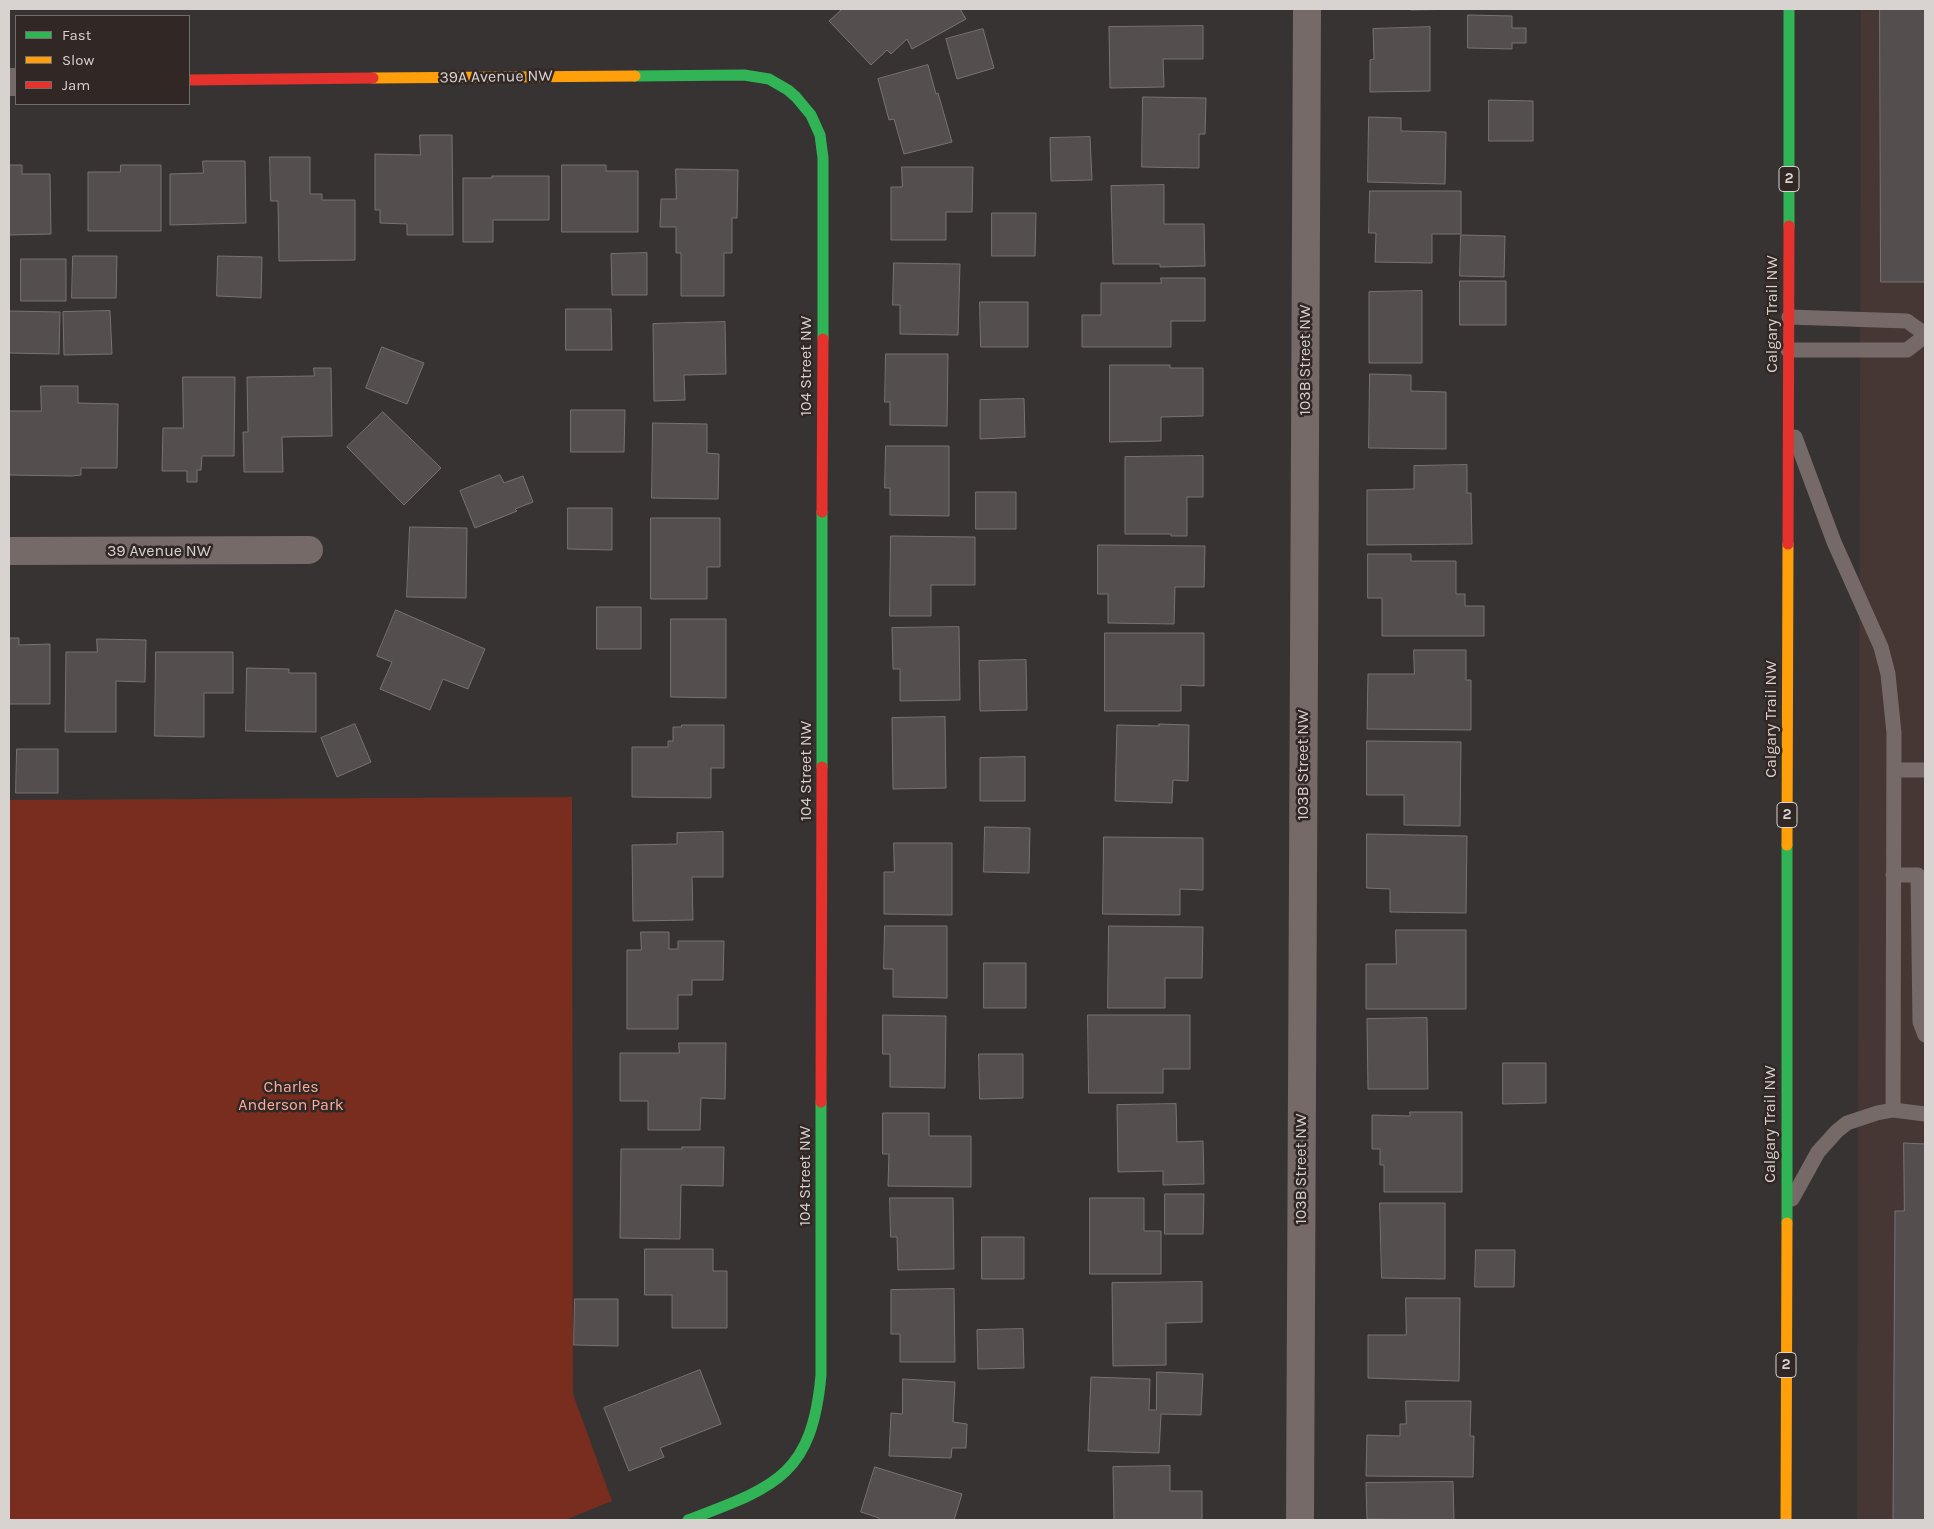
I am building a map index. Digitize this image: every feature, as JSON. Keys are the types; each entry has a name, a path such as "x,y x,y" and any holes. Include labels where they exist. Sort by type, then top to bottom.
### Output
{"main road":[{"name":"Calgary Trail NW","path":"1786,1520 1789,9"},
{"name":"39A Avenue NW","path":"190,80 735,75 759,76 781,85 798,98"},
{"name":"104 Street NW","path":"688,1520 754,1493 773,1482 790,1468 804,1449 813,1425 821,1375 823,158 820,135 810,115 798,98"}],"street":[{"name":"103B Street NW","path":"1300,1520 1307,9"},
{"name":"39 Avenue NW","path":"9,551 309,550"}],"lane":[{"path":"1788,350 1907,350 1925,335 1907,321 1789,317"},
{"path":"1788,420 1834,542 1881,647 1888,674 1892,702 1894,770 1893,1110"},
{"path":"1894,770 1925,770"},
{"path":"1893,874 1918,874 1920,1022 1925,1035"},
{"path":"1786,1211 1808,1166 1837,1130 1847,1123 1862,1117 1893,1110 1925,1114"}],"shaded area":[{"path":"1861,9 1925,9 1925,1520 1857,1520"}],"green space":[{"name":"Charles Anderson Park","path":"572,797 573,1394 612,1501 565,1520 9,1520 9,800"}],"building":[{"path":"840,9 960,9 966,19 912,49 907,39 891,54 887,50 871,65 829,21"},
{"path":"1411,9 1464,9 1411,10"},
{"path":"1880,9 1925,9 1925,282 1881,282"},
{"path":"1468,15 1512,16 1512,28 1526,28 1526,43 1512,43 1512,49 1468,48"},
{"path":"1203,26 1203,59 1163,59 1164,87 1110,88 1109,27"},
{"path":"1430,27 1430,91 1370,92 1370,60 1374,59 1373,29"},
{"path":"983,29 994,68 957,79 946,39"},
{"path":"928,65 952,142 904,154 894,119 889,120 878,79"},
{"path":"1143,97 1206,98 1205,134 1199,134 1199,168 1142,167"},
{"path":"1489,100 1533,101 1533,141 1489,141"},
{"path":"1369,117 1401,118 1401,131 1446,132 1445,184 1368,182"},
{"path":"420,135 452,135 453,235 407,235 407,224 380,223 380,210 375,210 375,154 420,155"},
{"path":"1090,137 1092,180 1051,181 1050,138"},
{"path":"270,157 310,157 310,194 322,194 322,200 355,200 355,260 279,261 278,201 271,201"},
{"path":"203,161 245,161 246,223 170,225 170,174 203,173"},
{"path":"9,165 22,165 22,174 50,174 51,234 9,235"},
{"path":"121,165 161,165 161,231 88,231 88,172 120,172"},
{"path":"562,165 606,165 606,171 638,171 638,232 562,232"},
{"path":"902,167 973,167 972,212 946,212 946,240 891,240 891,187 902,187"},
{"path":"676,169 738,170 737,218 732,218 732,253 724,253 724,296 681,296 681,253 676,253 676,227 660,227 661,199 676,199"},
{"path":"492,176 549,176 549,220 493,220 493,242 463,242 463,178 492,178"},
{"path":"1164,185 1164,224 1204,224 1205,266 1160,267 1160,264 1113,264 1111,186"},
{"path":"1370,191 1461,191 1461,234 1432,234 1432,263 1375,262 1376,233 1369,233"},
{"path":"992,213 1036,213 1035,256 992,256"},
{"path":"1461,235 1505,236 1504,277 1460,276"},
{"path":"647,253 647,295 612,295 611,254"},
{"path":"73,256 117,256 116,298 72,298"},
{"path":"218,256 262,257 261,298 217,296"},
{"path":"21,259 66,259 66,301 21,301"},
{"path":"894,263 960,264 958,335 900,334 900,305 893,305"},
{"path":"1161,278 1205,278 1205,321 1171,321 1171,347 1082,347 1082,315 1101,315 1101,283 1161,283"},
{"path":"1460,281 1506,281 1506,325 1460,325"},
{"path":"1422,291 1422,363 1369,363 1369,292"},
{"path":"980,302 1028,302 1028,347 981,347"},
{"path":"566,309 611,309 612,350 566,350"},
{"path":"9,311 60,312 59,354 9,353"},
{"path":"110,311 112,354 64,355 63,312"},
{"path":"725,322 726,374 684,375 685,400 654,401 653,324"},
{"path":"382,347 424,363 407,404 366,388"},
{"path":"886,354 948,354 947,426 890,425 890,402 885,402"},
{"path":"1110,365 1170,365 1170,368 1203,368 1203,416 1161,417 1161,441 1110,442"},
{"path":"314,368 331,368 332,436 282,437 283,472 244,472 243,432 248,432 247,377 314,376"},
{"path":"1370,374 1411,375 1411,391 1446,392 1446,449 1369,448"},
{"path":"183,377 235,377 234,456 202,456 201,470 197,470 197,482 187,482 187,471 162,471 163,428 183,428"},
{"path":"41,386 78,386 78,403 118,404 117,468 81,468 81,475 72,476 9,475 9,411 41,411"},
{"path":"1024,399 1025,437 980,439 980,400"},
{"path":"571,410 625,410 624,452 571,452"},
{"path":"383,412 441,468 404,505 347,447"},
{"path":"653,423 707,424 707,453 719,454 718,499 652,498"},
{"path":"886,446 949,446 949,516 890,515 890,488 885,488"},
{"path":"1203,456 1203,497 1187,497 1187,536 1125,534 1125,457"},
{"path":"1467,465 1467,493 1471,493 1472,544 1367,545 1367,490 1414,489 1414,466"},
{"path":"500,475 504,483 523,476 533,502 515,509 517,511 475,528 460,491"},
{"path":"976,492 1016,492 1016,529 976,529"},
{"path":"568,508 612,508 612,550 568,549"},
{"path":"651,518 720,518 720,567 707,567 707,599 651,599"},
{"path":"410,527 467,528 466,598 407,597"},
{"path":"891,536 975,537 975,585 931,585 931,616 890,616"},
{"path":"1098,545 1205,546 1204,587 1175,587 1174,624 1108,623 1108,594 1098,594"},
{"path":"1368,554 1411,554 1411,561 1456,561 1456,594 1465,594 1465,606 1484,606 1484,636 1382,636 1382,598 1368,598"},
{"path":"597,607 641,607 641,649 597,649"},
{"path":"396,610 485,649 468,689 443,679 430,710 380,689 392,662 377,656"},
{"path":"671,619 726,619 726,698 671,697"},
{"path":"959,627 960,700 900,701 900,669 893,669 892,628"},
{"path":"1105,633 1204,633 1204,686 1181,685 1181,711 1105,711"},
{"path":"9,638 19,638 19,645 50,644 50,704 9,704"},
{"path":"97,639 146,640 145,682 116,681 116,732 65,732 66,652 97,652"},
{"path":"1414,650 1466,650 1466,680 1471,680 1471,730 1367,729 1368,674 1414,674"},
{"path":"156,652 233,652 233,693 204,693 204,737 155,736"},
{"path":"1026,660 1027,710 980,711 979,661"},
{"path":"247,668 289,669 289,673 316,673 316,732 246,731"},
{"path":"945,717 946,788 893,789 892,718"},
{"path":"355,724 371,762 337,777 321,738"},
{"path":"1159,724 1189,725 1188,781 1173,780 1172,803 1115,801 1117,725 1159,726"},
{"path":"682,725 724,725 724,768 711,768 711,798 632,797 632,747 668,747 668,741 673,741 673,727 681,727"},
{"path":"1367,741 1461,742 1460,826 1404,825 1404,795 1367,795"},
{"path":"17,749 58,749 58,793 16,793"},
{"path":"1025,757 1025,801 980,801 980,758"},
{"path":"985,827 1030,828 1029,873 984,872"},
{"path":"723,832 723,877 692,877 693,920 633,921 632,845 677,844 677,833"},
{"path":"1367,834 1467,836 1466,913 1390,912 1390,889 1367,888"},
{"path":"1104,837 1203,838 1203,890 1180,889 1180,915 1103,914"},
{"path":"894,843 952,843 952,915 884,914 884,872 894,872"},
{"path":"885,926 947,926 947,998 893,997 893,969 884,969"},
{"path":"1109,926 1203,927 1202,978 1165,978 1165,1008 1108,1008"},
{"path":"1396,930 1466,930 1466,1009 1366,1009 1366,964 1396,964"},
{"path":"641,932 669,932 669,949 678,949 678,941 724,941 723,980 692,980 692,995 678,995 678,1029 627,1029 627,950 641,950"},
{"path":"984,963 1026,963 1026,1008 984,1008"},
{"path":"883,1015 946,1016 945,1088 890,1087 890,1054 883,1054"},
{"path":"1088,1015 1190,1015 1190,1069 1163,1069 1163,1093 1089,1093"},
{"path":"1427,1018 1428,1089 1368,1089 1367,1019"},
{"path":"679,1043 726,1043 725,1099 701,1098 700,1130 648,1130 648,1101 620,1101 620,1053 679,1053"},
{"path":"979,1054 1023,1054 1023,1098 980,1099"},
{"path":"1503,1063 1546,1063 1546,1103 1503,1104"},
{"path":"1176,1104 1177,1142 1203,1141 1204,1184 1163,1185 1163,1171 1118,1172 1117,1105"},
{"path":"1410,1112 1462,1112 1462,1192 1384,1192 1384,1165 1380,1165 1380,1149 1372,1149 1372,1115 1410,1116"},
{"path":"883,1113 929,1113 929,1136 971,1136 971,1187 888,1186 889,1154 883,1154"},
{"path":"1904,1143 1925,1144 1925,1520 1893,1520 1895,1211 1904,1211"},
{"path":"682,1147 724,1147 723,1186 681,1185 680,1239 620,1238 621,1149 682,1149"},
{"path":"1165,1194 1204,1194 1203,1234 1165,1234"},
{"path":"890,1198 953,1198 954,1269 898,1270 897,1237 891,1237"},
{"path":"1090,1198 1144,1198 1144,1231 1161,1231 1161,1274 1090,1274"},
{"path":"1380,1203 1445,1203 1445,1279 1382,1278"},
{"path":"982,1237 1024,1237 1024,1279 982,1279"},
{"path":"645,1249 713,1249 713,1271 727,1271 727,1328 672,1328 672,1295 645,1295"},
{"path":"1476,1250 1515,1250 1514,1287 1475,1287"},
{"path":"1202,1282 1202,1322 1166,1323 1166,1365 1113,1366 1112,1283"},
{"path":"954,1289 955,1362 900,1362 900,1334 891,1334 891,1290"},
{"path":"1406,1298 1460,1298 1459,1381 1368,1378 1368,1335 1406,1335"},
{"path":"575,1299 618,1299 618,1346 574,1345"},
{"path":"1023,1329 1024,1368 978,1369 977,1330"},
{"path":"700,1370 721,1424 660,1448 664,1457 629,1471 604,1408"},
{"path":"1157,1372 1203,1374 1201,1415 1161,1414 1159,1453 1088,1451 1091,1377 1150,1379 1149,1410 1156,1410"},
{"path":"903,1379 955,1382 953,1422 967,1424 966,1448 952,1448 951,1458 889,1456 891,1413 902,1414"},
{"path":"1406,1401 1471,1401 1470,1436 1474,1436 1473,1477 1366,1476 1367,1435 1400,1436 1400,1424 1406,1424"},
{"path":"1170,1466 1170,1491 1202,1491 1202,1520 1114,1520 1113,1467"},
{"path":"875,1467 962,1494 954,1520 879,1520 879,1518 861,1512"},
{"path":"1453,1482 1454,1520 1367,1519 1366,1483"}],"traffic: fast":[{"path":"1789,9 1789,226"},
{"path":"635,76 744,75 769,79 788,90 811,115 820,135 823,158 823,339"},
{"path":"822,512 822,767"},
{"path":"1787,845 1787,1223"},
{"path":"688,1520 744,1498 766,1486 784,1473 798,1457 809,1436 816,1409 821,1375 821,1102"}],"traffic: slow":[{"path":"373,78 635,76"},
{"path":"1787,845 1788,544"},
{"path":"1786,1520 1787,1223"}],"traffic: jam":[{"path":"190,80 373,78"},
{"path":"1788,544 1789,226"},
{"path":"822,512 823,339"},
{"path":"821,1102 822,767"}]}
